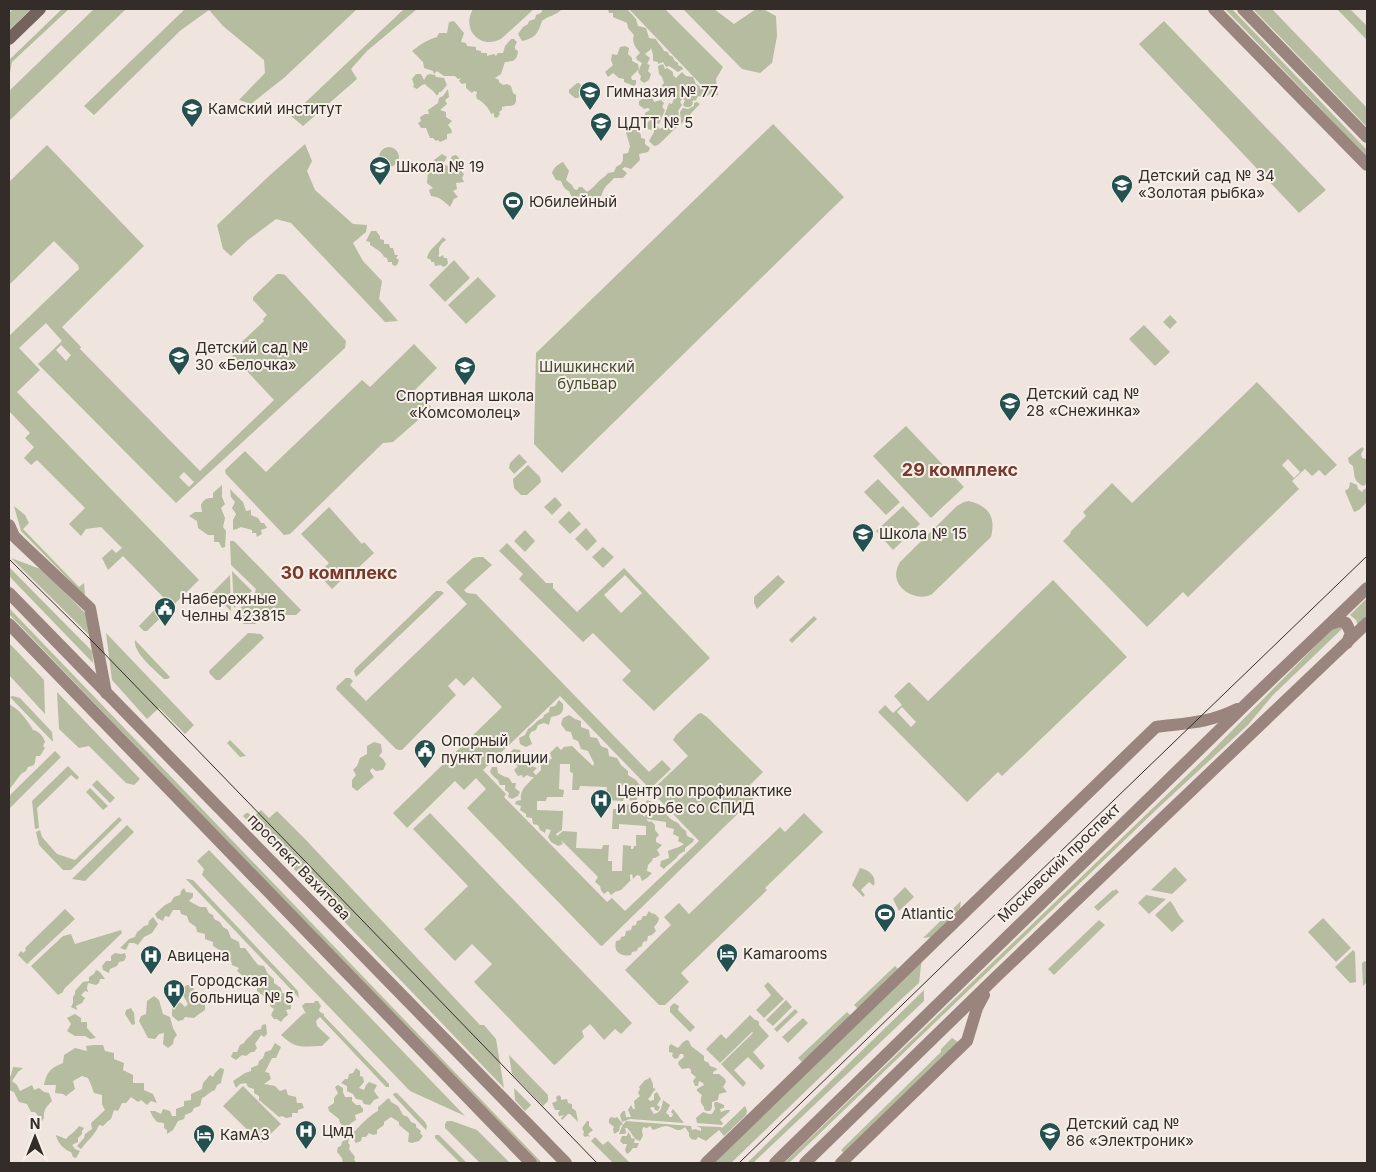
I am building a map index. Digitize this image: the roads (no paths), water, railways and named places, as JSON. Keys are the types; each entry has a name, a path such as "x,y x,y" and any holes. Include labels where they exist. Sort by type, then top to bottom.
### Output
{"main road":[{"path":"9,39 40,9"},
{"path":"1214,9 1367,165"},
{"path":"1243,9 1367,138"},
{"path":"10,533 90,608 106,693"},
{"name":"Московский проспект","path":"775,1163 969,972 1367,588"},
{"name":"проспект Вахитова","path":"9,593 566,1163"},
{"path":"1330,624 1340,621 1346,624 1351,633 1346,643"},
{"path":"805,1163 996,977 1367,623"},
{"path":"9,624 531,1163"},
{"path":"9,636 31,646"},
{"path":"706,1163 1156,727 1202,722 1223,716 1245,705"},
{"path":"841,1163 968,1041 977,1008 996,977"}],"tram line":[{"path":"739,1163 1367,556"},
{"path":"9,559 96,645 597,1163"}],"place":[{"name":"Гимназия № 77","path":"590,111"},
{"name":"Камский институт","path":"192,128"},
{"name":"ЦДТТ № 5","path":"601,142"},
{"name":"Школа № 19","path":"380,186"},
{"name":"Детский сад № 34 «Золотая рыбка»","path":"1122,204"},
{"name":"Юбилейный","path":"513,221"},
{"name":"Детский сад № 30 «Белочка»","path":"179,376"},
{"name":"Спортивная школа «Комсомолец»","path":"465,386"},
{"name":"Детский сад № 28 «Снежинка»","path":"1010,422"},
{"name":"Школа № 15","path":"863,553"},
{"name":"Набережные Челны 423815","path":"165,627"},
{"name":"Опорный пункт полиции","path":"425,769"},
{"name":"Центр по профилактике и борьбе со СПИД","path":"601,819"},
{"name":"Atlantic","path":"885,933"},
{"name":"Kamarooms","path":"727,973"},
{"name":"Авицена","path":"151,975"},
{"name":"Городская больница № 5","path":"174,1009"},
{"name":"Цмд","path":"306,1150"},
{"name":"Детский сад № 86 «Электроник»","path":"1050,1152"},
{"name":"КамАЗ","path":"204,1154"}],"district":[{"name":"29 комплекс","path":"960,470"},
{"name":"30 комплекс","path":"339,573"}],"park label":[{"name":"Шишкинский бульвар","path":"587,376"}]}
